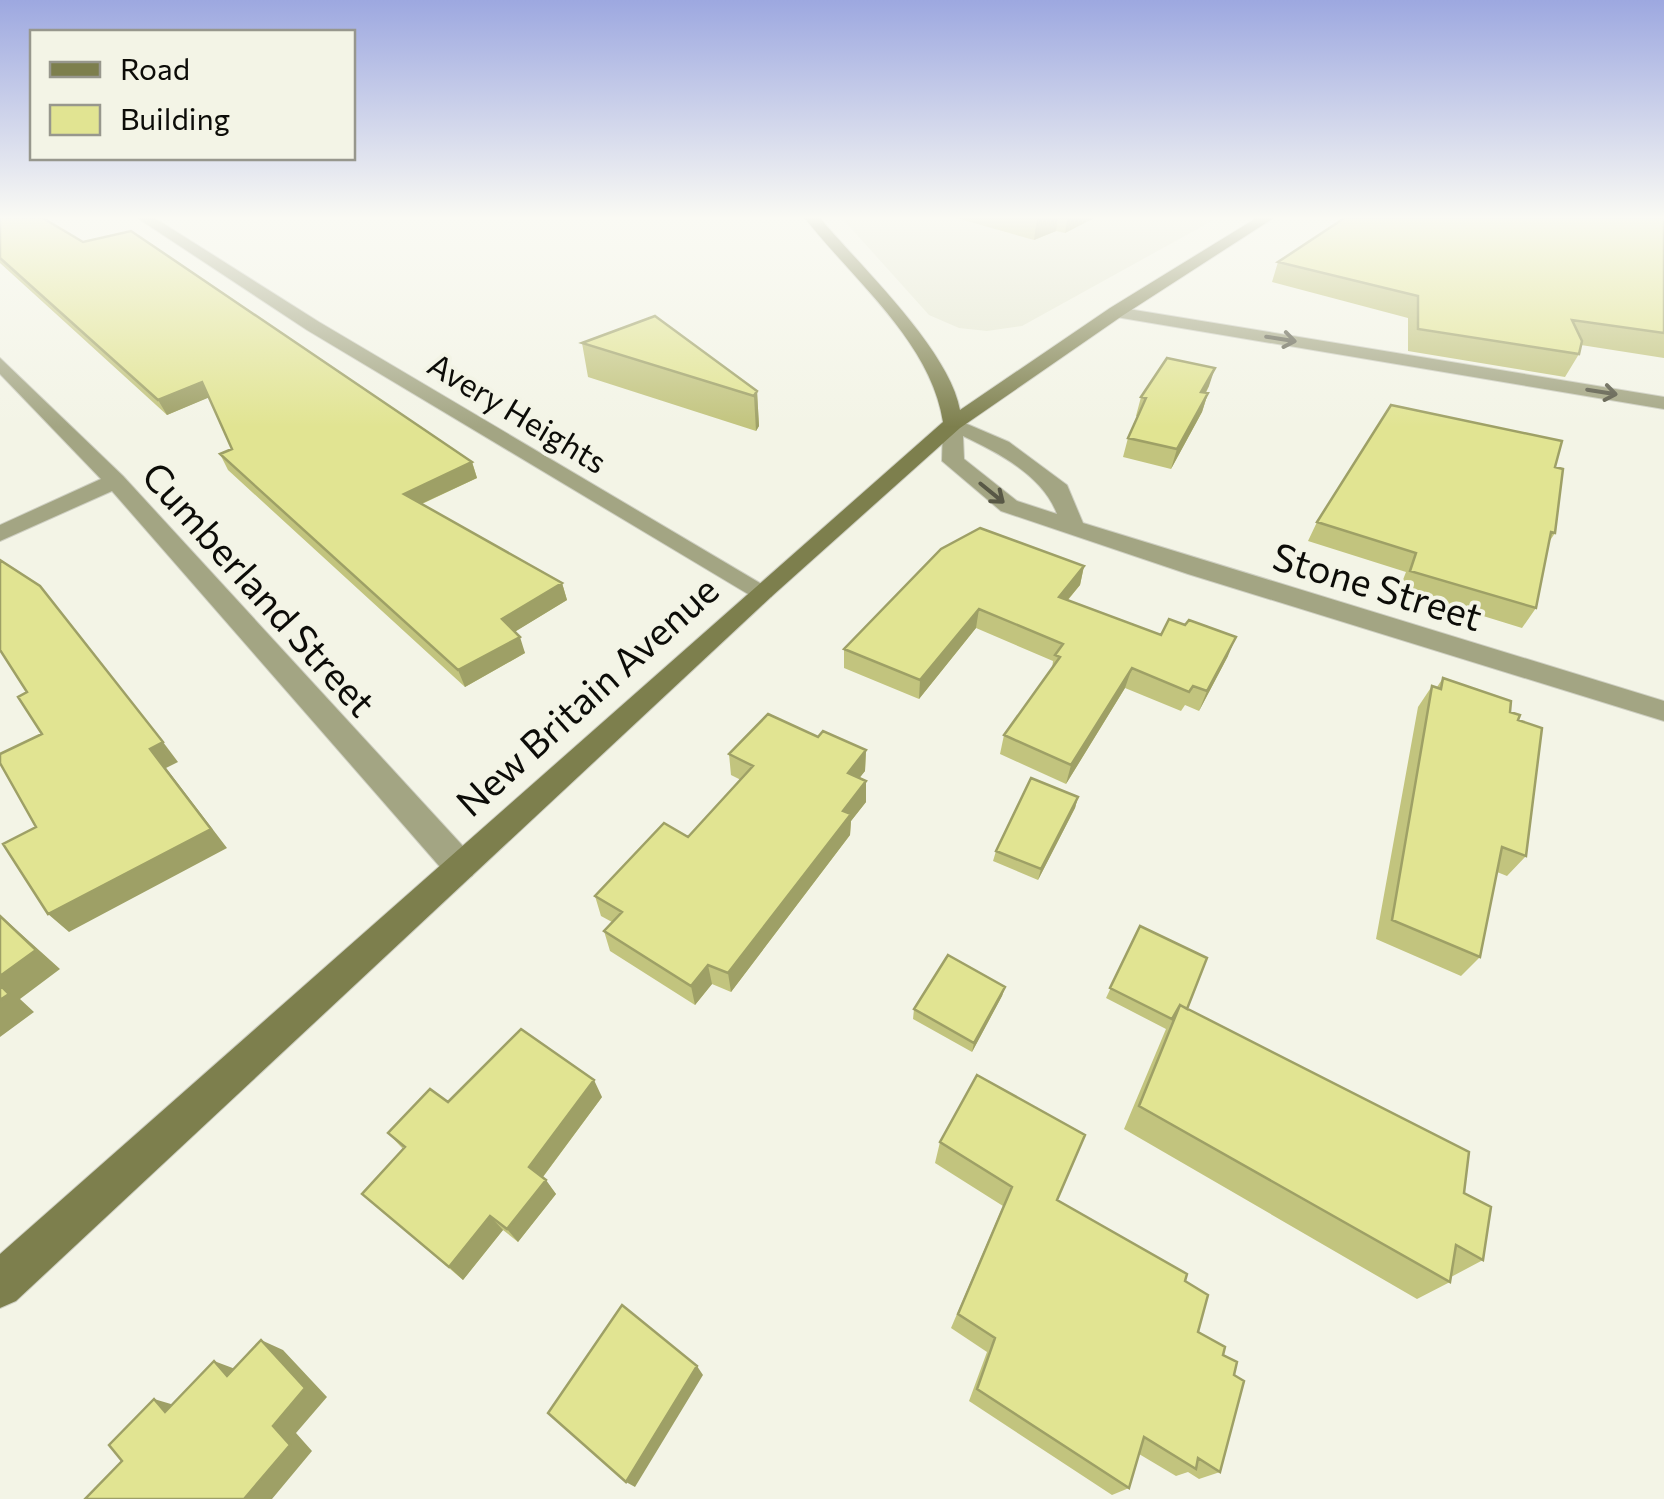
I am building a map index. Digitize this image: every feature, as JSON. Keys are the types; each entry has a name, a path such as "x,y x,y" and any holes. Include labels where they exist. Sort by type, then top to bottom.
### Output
{"main road":[{"path":"869,287 928,356 948,388 953,424"},
{"name":"New Britain Avenue","path":"0,1286 762,592 953,424 1156,287"}],"street":[{"name":"Avery Heights","path":"252,287 762,592"},
{"path":"1116,312 1664,403"},
{"name":"Cumberland Street","path":"0,363 115,481 460,866"},
{"name":"Stone Street","path":"953,424 953,460 1009,506 1197,569 1664,711"},
{"path":"953,424 1002,446 1059,490 1072,525"},
{"path":"0,534 115,481"}],"shaded area":[{"path":"904,287 1093,287 1022,326 987,331 959,328 929,315"}],"building":[{"path":"32,287 214,287 472,462 404,494 562,583 502,619 520,637 458,670 220,454 232,449 202,382 158,400"},
{"path":"1381,287 1664,287 1664,333 1572,320 1582,341 1579,354 1418,329 1418,296"},
{"path":"655,316 757,391 754,396 582,343"},
{"path":"1167,358 1215,368 1201,392 1208,393 1177,449 1128,438 1146,398 1141,397"},
{"path":"1391,405 1562,441 1555,467 1563,469 1555,533 1551,532 1536,608 1410,571 1416,553 1317,522"},
{"path":"980,528 1084,566 1059,597 1161,635 1169,619 1185,625 1189,620 1236,637 1207,691 1193,686 1189,692 1132,668 1071,765 1004,735 1060,657 1055,655 1063,644 979,609 920,680 844,649 941,549"},
{"path":"0,560 40,586 163,742 150,749 211,829 48,914 3,844 36,827 0,763 0,754 42,734 18,697 27,692 0,650"},
{"path":"1443,678 1511,701 1510,712 1520,715 1518,720 1542,728 1526,856 1502,847 1480,957 1392,920 1432,686 1441,689"},
{"path":"768,714 818,737 823,731 866,750 848,773 866,781 843,811 851,814 728,973 708,965 691,986 604,931 622,912 595,896 664,823 688,837 753,766 729,754"},
{"path":"1031,778 1078,797 1041,869 996,851"},
{"path":"0,916 36,950 0,976"},
{"path":"1140,926 1207,958 1187,1009 1180,1005 1172,1019 1110,988"},
{"path":"948,955 1005,987 974,1043 914,1009"},
{"path":"0,985 9,994 0,1000"},
{"path":"1180,1005 1469,1152 1464,1193 1491,1207 1483,1260 1456,1245 1450,1282 1139,1106"},
{"path":"521,1029 594,1080 529,1167 546,1180 507,1229 490,1216 449,1267 362,1194 405,1147 388,1133 430,1089 448,1102"},
{"path":"977,1075 1085,1135 1057,1200 1187,1274 1185,1281 1208,1295 1198,1332 1225,1347 1223,1355 1237,1362 1234,1375 1244,1381 1220,1472 1198,1458 1196,1469 1144,1437 1129,1488 977,1389 995,1338 958,1314 1012,1187 940,1142"},
{"path":"622,1305 697,1366 626,1482 548,1413"},
{"path":"261,1340 305,1388 273,1426 290,1445 244,1499 85,1499 122,1461 109,1445 154,1399 165,1412 214,1361 227,1376"}]}
